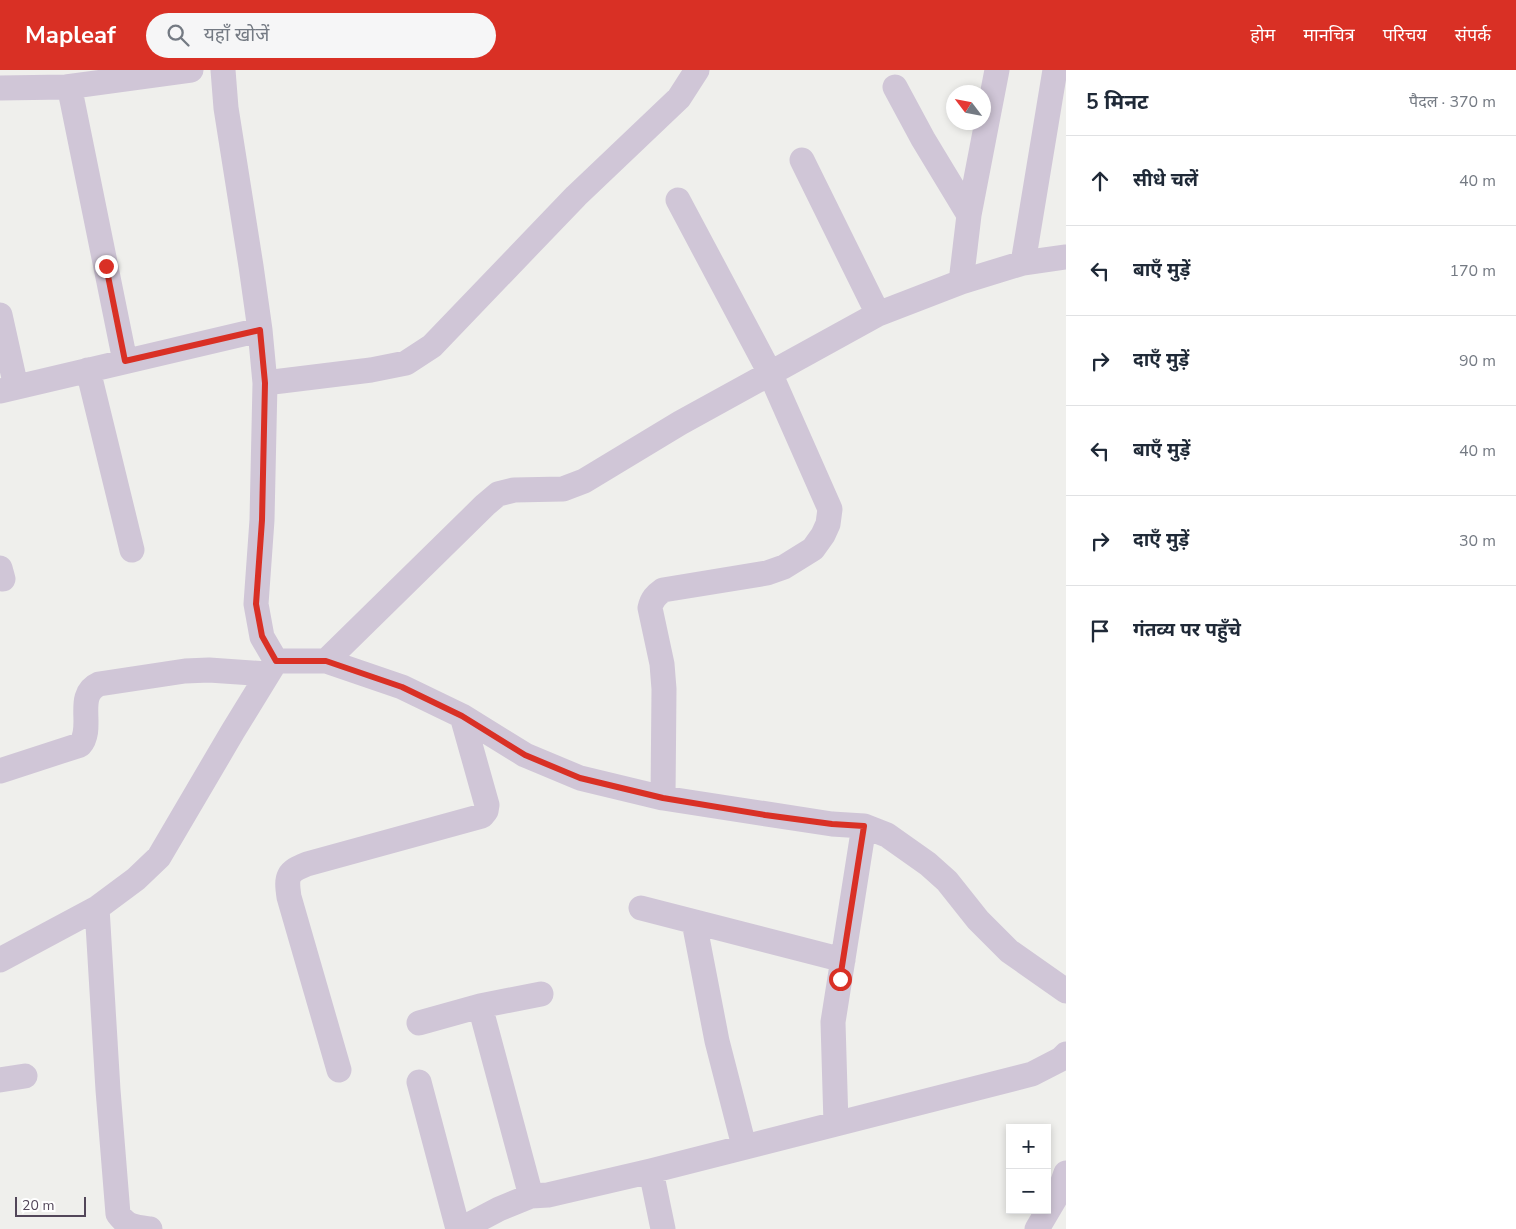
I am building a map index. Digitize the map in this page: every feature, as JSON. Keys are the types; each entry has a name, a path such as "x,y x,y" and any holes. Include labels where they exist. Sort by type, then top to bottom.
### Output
{"street":[{"path":"0,88 66,87 135,74 191,70"},
{"path":"0,960 97,908 136,879 159,857 272,667 262,636 256,604 262,520 265,383 260,330 226,108 223,70"},
{"path":"265,383 370,370 406,363 432,346 576,196 679,98 697,70"},
{"path":"961,282 969,215 997,70"},
{"path":"1023,263 1055,70"},
{"path":"66,87 71,95 125,361"},
{"path":"895,87 923,139 969,215"},
{"path":"802,160 878,314"},
{"path":"663,798 664,689 662,664 650,608 651,602 655,596 664,590 767,573 784,568 812,549 823,535 828,524 830,508 770,373 678,200"},
{"path":"326,661 498,494 514,490 563,489 584,481 680,423 878,314 961,282 1023,263 1066,257"},
{"path":"0,316 8,389 260,330"},
{"path":"88,370 132,550"},
{"path":"2,763 80,745 86,736 86,700 91,689 100,684 185,671 272,667 326,661 402,687 462,716 525,755 580,778 663,798 832,824 864,826 887,835 928,864 947,881 978,920 1009,951 1066,991"},
{"path":"339,1070 288,896 287,880 294,869 307,864 482,816 486,812 487,805 462,716"},
{"path":"836,1124 833,1022 864,826"},
{"path":"97,908 108,1099 118,1214 124,1222 133,1227 150,1229"},
{"path":"641,908 843,960"},
{"path":"694,922 717,1041 744,1146"},
{"path":"419,1022 480,1006 541,994"},
{"path":"480,1006 531,1196"},
{"path":"419,1082 460,1229 502,1219 531,1196 548,1195 651,1171 1032,1074 1061,1059 1066,1054"},
{"path":"0,1080 25,1076"},
{"path":"651,1171 663,1229"},
{"path":"1037,1229 1060,1190 1066,1173"}],"route":[{"path":"106,266 125,361 260,330 265,383 262,520 256,604 262,636 276,661 326,661 402,687 462,716 525,755 580,778 663,798 765,815 832,824 864,826 840,979"}]}
